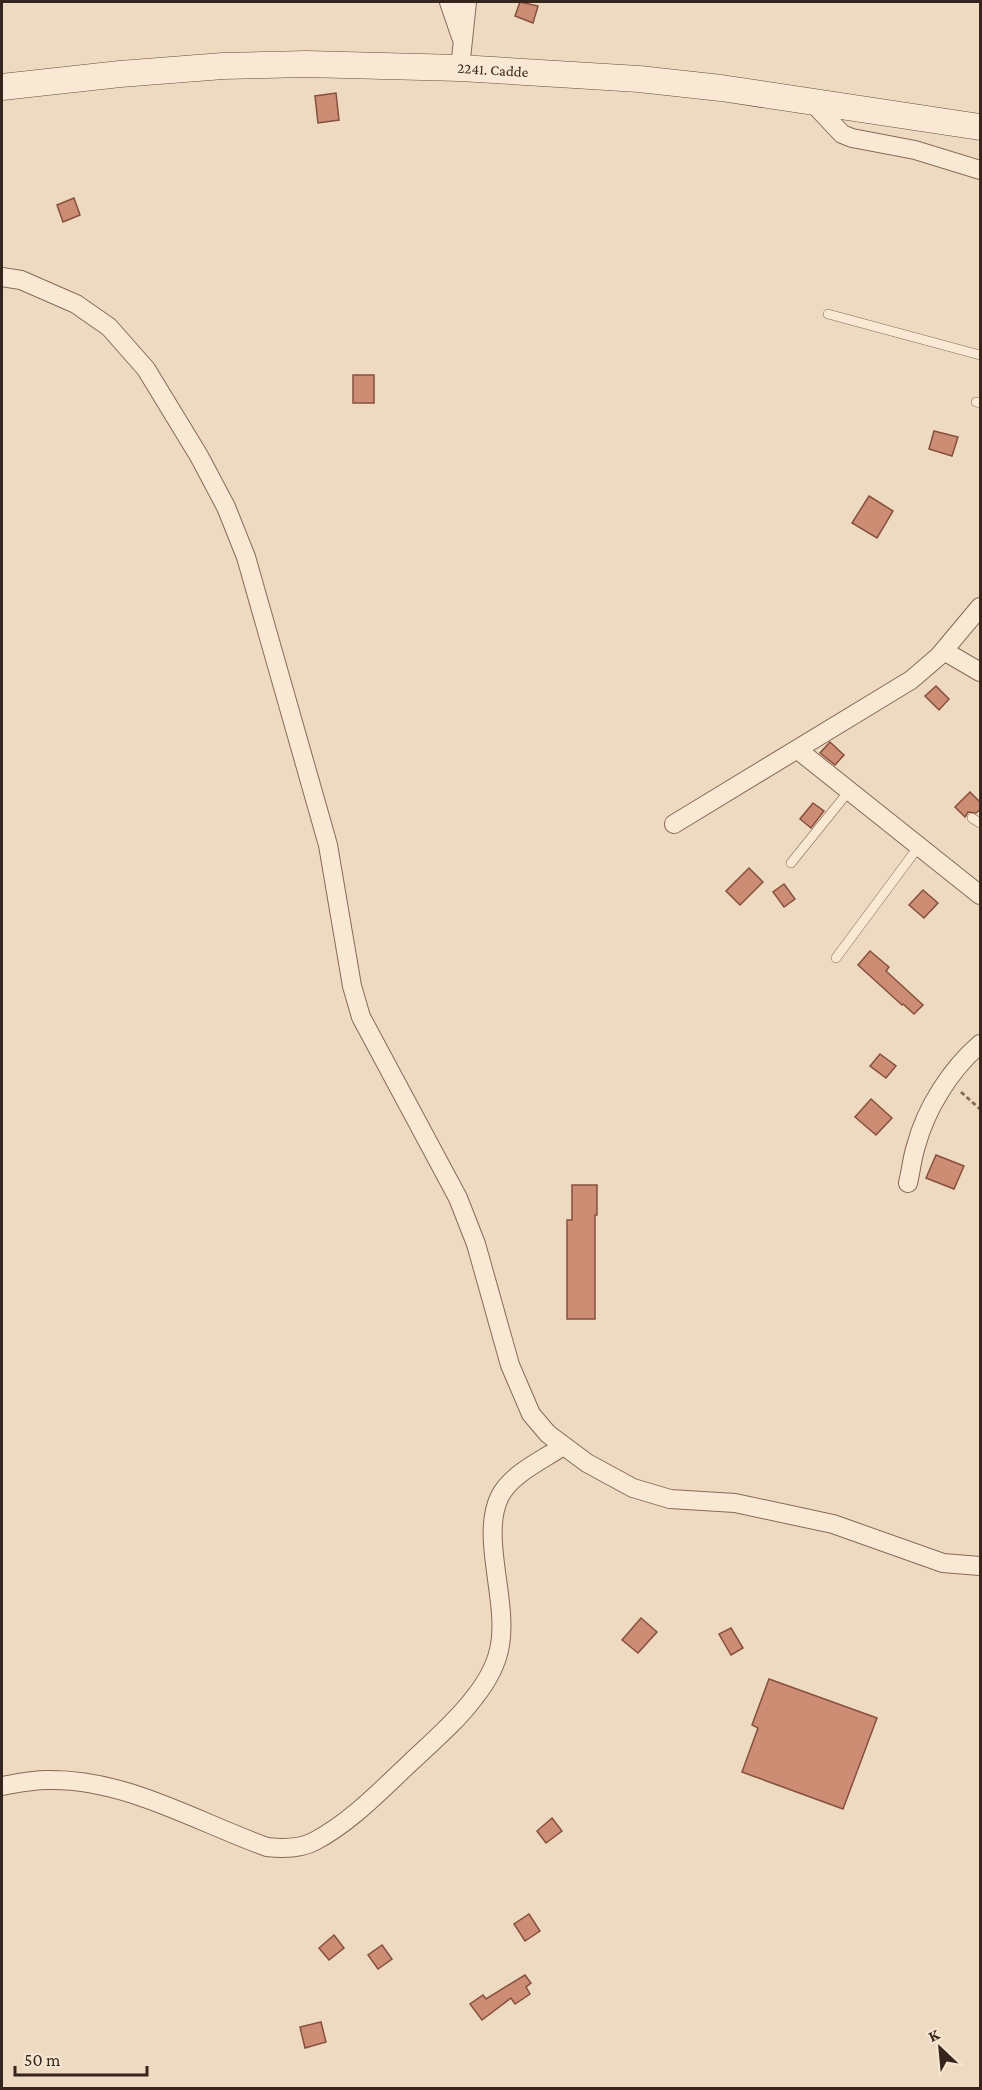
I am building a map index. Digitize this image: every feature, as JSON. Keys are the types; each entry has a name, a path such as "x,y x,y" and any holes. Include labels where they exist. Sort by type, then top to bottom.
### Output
{"street":[{"path":"449,2 462,41"},
{"path":"460,68 468,2"},
{"name":"2241. Cadde","path":"2,87 223,66 306,64 460,68 639,79 721,88 981,127"},
{"path":"812,102 842,134 915,150 981,170"},
{"path":"2,277 21,280 76,304 109,327 146,369 199,456 226,507 246,556 328,845 352,986 361,1017 458,1198 476,1244 510,1365 531,1414 548,1434 563,1446 587,1463 633,1488 670,1499 735,1503 833,1524 943,1563 981,1566"},
{"path":"674,824 911,680 944,651 981,608"},
{"path":"944,651 981,672"},
{"path":"798,750 981,895"},
{"path":"908,1183 916,1145 929,1112 961,1063 981,1044"},
{"path":"2,1786 50,1780 98,1785 135,1796 267,1847 291,1849 316,1841 346,1820 430,1744 461,1713 488,1677 500,1647 501,1631 501,1600 493,1544 495,1511 499,1497 508,1484 563,1446"}],"lane":[{"path":"828,314 981,356"},
{"path":"790,863 849,791"},
{"path":"836,958 919,846"}],"path":[{"path":"948,1080 981,1109"}],"building":[{"path":"520,2 538,6 533,23 515,16"},
{"path":"336,93 339,120 318,123 315,96"},
{"path":"74,198 80,215 63,222 57,205"},
{"path":"353,375 374,375 374,403 353,403"},
{"path":"934,431 958,437 952,456 929,449"},
{"path":"869,496 893,511 877,538 852,523"},
{"path":"936,686 949,699 939,710 925,696"},
{"path":"830,742 844,755 835,765 820,753"},
{"path":"970,792 981,803 981,809 976,813 968,812 965,817 955,807"},
{"path":"813,803 824,811 811,828 800,819"},
{"path":"749,868 763,882 740,905 726,891"},
{"path":"784,884 795,899 784,907 773,892"},
{"path":"923,890 938,903 924,918 909,905"},
{"path":"870,951 889,967 886,971 923,1005 914,1014 858,965"},
{"path":"880,1054 896,1066 886,1078 870,1066"},
{"path":"871,1099 892,1118 876,1135 855,1117"},
{"path":"936,1155 964,1166 954,1189 926,1178"},
{"path":"572,1185 597,1185 595,1319 567,1319 567,1220 572,1220"},
{"path":"641,1618 657,1632 638,1653 622,1640"},
{"path":"731,1628 743,1648 731,1655 719,1634"},
{"path":"769,1679 877,1718 843,1809 742,1772 758,1728 752,1725"},
{"path":"552,1818 562,1831 546,1843 537,1831"},
{"path":"529,1914 540,1931 525,1941 514,1924"},
{"path":"334,1935 344,1948 329,1960 319,1948"},
{"path":"382,1945 392,1959 378,1969 368,1955"},
{"path":"525,1975 531,1983 526,1987 530,1994 515,2004 511,1998 482,2020 470,2004 483,1995 486,1999"},
{"path":"321,2022 326,2042 305,2048 300,2027"}]}
